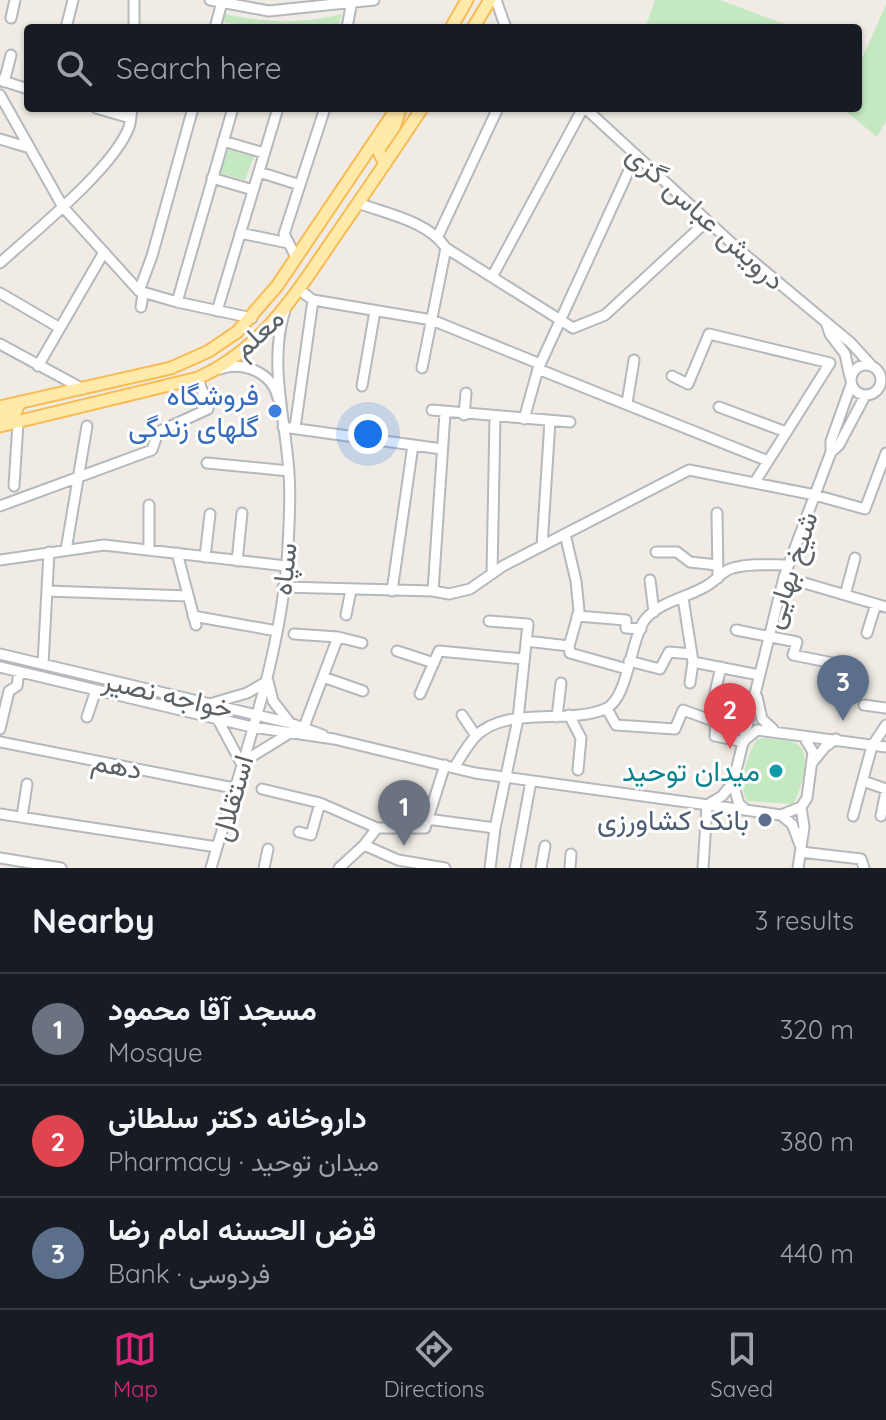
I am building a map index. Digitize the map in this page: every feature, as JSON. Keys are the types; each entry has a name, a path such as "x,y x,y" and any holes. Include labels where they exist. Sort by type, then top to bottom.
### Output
{"main road":[{"path":"453,24 467,0"},
{"path":"476,24 493,0"},
{"name":"معلم","path":"0,407 185,363 220,345 252,318 395,112"},
{"path":"385,164 378,150 394,127 397,112"},
{"name":"معلم","path":"0,426 198,378 248,348 286,307 419,112"},
{"path":"20,422 33,406 54,401 65,392"},
{"path":"0,416 16,411 20,402"}],"street":[{"path":"11,18 15,0"},
{"path":"67,24 73,0"},
{"path":"134,0 134,24"},
{"path":"210,0 278,5 374,0"},
{"path":"493,0 504,24"},
{"path":"216,24 222,2"},
{"path":"348,24 352,2"},
{"path":"11,55 2,81 24,88"},
{"path":"0,95 63,207 141,293 252,318"},
{"path":"141,307 141,293 192,112"},
{"path":"177,302 232,112"},
{"path":"217,311 277,112"},
{"path":"296,257 284,234 324,112"},
{"path":"438,236 496,112"},
{"path":"492,277 582,112"},
{"name":"درویش عباس گزی","path":"588,112 707,221 878,369"},
{"path":"0,263 63,207 105,164 128,128 131,113"},
{"path":"0,152 2,140 30,148"},
{"path":"223,141 264,153"},
{"path":"524,419 539,367 636,155"},
{"path":"259,172 300,185"},
{"path":"212,178 253,190"},
{"path":"358,203 438,236 446,248 573,328 605,315 707,221"},
{"path":"240,233 288,243"},
{"path":"0,245 14,251"},
{"path":"422,368 446,248"},
{"path":"38,366 104,252"},
{"path":"298,289 313,300 432,320 768,461"},
{"path":"0,293 60,328"},
{"path":"295,428 313,300"},
{"path":"283,424 277,349 286,307"},
{"path":"362,386 375,311"},
{"name":"درویش عباس گزی","path":"827,325 845,354 850,381"},
{"path":"672,376 688,384 709,334 830,363 755,482"},
{"path":"0,344 83,389"},
{"path":"627,403 634,360"},
{"path":"869,395 879,387 881,379 878,369 862,364 854,369 850,381 856,392 869,395 886,392"},
{"path":"213,371 238,365 261,373 276,391 283,424"},
{"path":"0,506 152,450 158,432 208,409 198,378"},
{"name":"شیخ بهایی","path":"744,742 784,577 831,452 831,441 850,381"},
{"path":"464,415 466,393"},
{"name":"شیخ بهایی","path":"831,452 839,445 869,395"},
{"path":"719,407 786,432"},
{"path":"432,410 570,422"},
{"path":"433,591 445,413"},
{"path":"492,574 495,417"},
{"path":"542,546 550,421"},
{"path":"14,486 20,422"},
{"path":"283,424 442,449"},
{"name":"سپاه","path":"256,715 268,681 286,566 289,471 283,424"},
{"path":"66,550 87,426"},
{"path":"392,591 413,445"},
{"path":"283,587 449,594 470,589 542,546 689,470 815,495 865,509 886,453"},
{"path":"207,463 289,471"},
{"path":"149,505 149,550"},
{"path":"237,561 242,513"},
{"path":"717,513 718,578"},
{"path":"205,557 210,514"},
{"path":"565,534 576,581 577,616 570,653 660,669 669,652 759,675"},
{"path":"0,560 104,545 286,566"},
{"path":"43,664 49,552"},
{"path":"656,552 677,552 690,562 717,565"},
{"path":"177,553 195,620 277,631"},
{"path":"845,595 855,558"},
{"path":"262,789 320,803 377,828 425,828 449,767 476,736 495,724 518,719 607,709 617,699 641,629 654,612 709,585 729,568 788,565"},
{"path":"784,577 881,605 867,633"},
{"path":"650,580 654,612"},
{"path":"346,615 351,590"},
{"path":"47,591 188,596"},
{"path":"683,598 692,658 690,683"},
{"path":"577,616 626,620 626,628 641,629"},
{"path":"489,621 528,624 518,719 495,828 490,868"},
{"path":"736,630 769,634 797,642 793,655 833,663"},
{"path":"294,634 338,637 362,643"},
{"path":"304,727 338,637"},
{"path":"526,641 569,646"},
{"path":"397,651 434,663"},
{"path":"420,694 439,651 524,659"},
{"name":"خواجه نصیر","path":"0,654 256,715 290,728 449,767 746,810"},
{"name":"خواجه نصیر","path":"0,667 252,727 304,727 334,739"},
{"path":"709,718 721,667"},
{"path":"0,729 9,691 17,686 19,672"},
{"path":"323,677 363,691"},
{"path":"207,704 247,693 268,681 273,701 290,728 241,763 217,718"},
{"path":"117,695 120,683"},
{"path":"557,717 561,683"},
{"path":"87,717 96,690"},
{"path":"756,690 762,719 776,731"},
{"path":"864,705 886,708"},
{"path":"607,709 616,725"},
{"path":"616,725 675,729 683,710 716,722 715,736 744,742"},
{"name":"استقلال","path":"211,868 256,715"},
{"path":"462,715 476,736"},
{"path":"569,715 581,738 578,770"},
{"path":"609,736 616,725"},
{"path":"853,816 872,746 886,725"},
{"path":"703,868 707,805 722,796 733,783 744,742 757,730 886,747"},
{"path":"733,783 739,804 746,810 781,815 801,807 807,798 813,752 804,737"},
{"path":"812,763 836,739"},
{"name":"دهم","path":"0,742 234,788"},
{"path":"515,868 531,781"},
{"path":"863,781 886,790 881,816"},
{"path":"22,817 27,784"},
{"path":"299,832 311,835 320,803"},
{"path":"798,868 804,827 801,807"},
{"path":"0,814 217,847"},
{"path":"781,815 797,833 801,852"},
{"path":"427,819 495,828"},
{"path":"339,868 377,828"},
{"path":"364,845 398,860 445,868"},
{"path":"539,868 545,846"},
{"path":"264,868 268,849"},
{"path":"801,852 861,859 864,868"},
{"path":"570,868 571,854"},
{"path":"0,858 26,865 61,868"}],"green space":[{"path":"655,0 720,0 784,24 646,24"},
{"path":"886,4 886,121 877,137 847,112 862,112 862,59"},
{"path":"225,14 284,21 342,14 338,24 234,24 222,21"},
{"path":"226,149 254,157 245,180 219,173"},
{"path":"757,739 790,741 802,749 804,772 793,804 747,801 744,794 743,778 747,761"}],"place":[{"name":"فروشگاه گلهای زندگی","path":"275,411"},
{"name":"قرض الحسنه امام رضا","path":"843,721"},
{"name":"داروخانه دکتر سلطانی","path":"730,749"},
{"name":"میدان توحید","path":"776,771"},
{"name":"بانک کشاورزی","path":"765,820"},
{"name":"مسجد آقا محمود","path":"404,846"}]}
